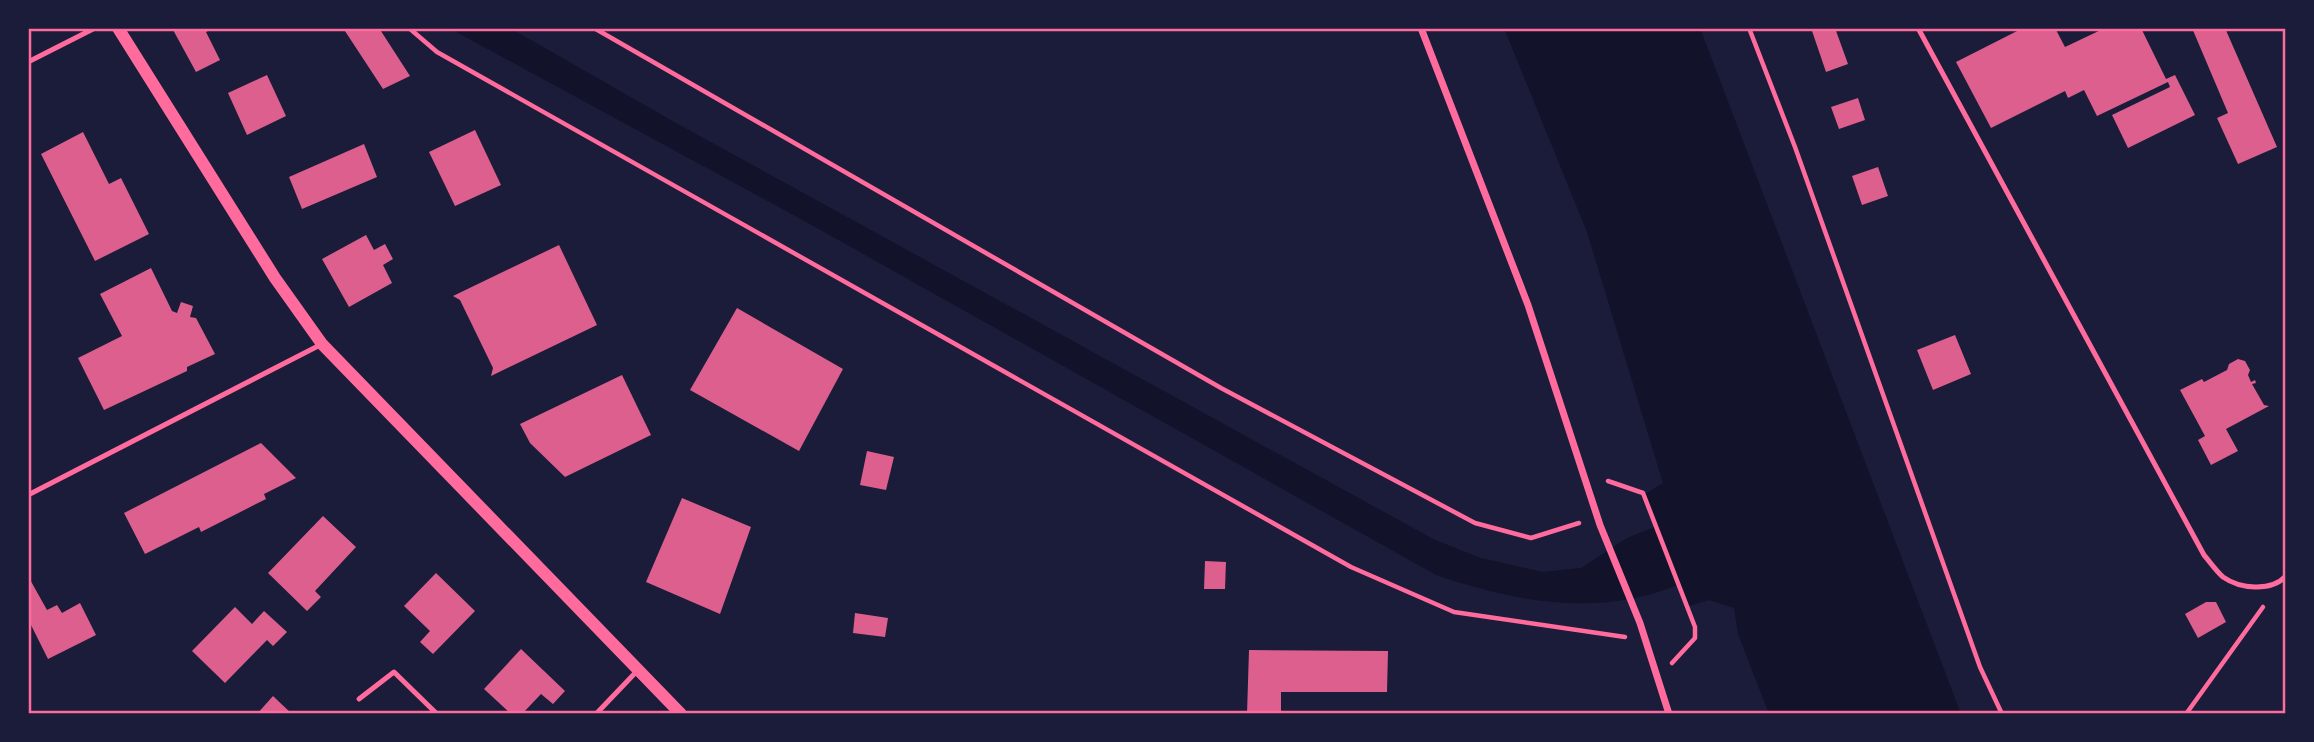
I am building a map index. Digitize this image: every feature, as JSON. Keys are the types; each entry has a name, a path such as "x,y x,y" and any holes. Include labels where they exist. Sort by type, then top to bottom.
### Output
{"street":[{"path":"118,28 275,278 322,344 681,714"},
{"path":"1421,28 1528,305 1600,525 1640,623 1669,714"}],"lane":[{"path":"28,62 95,28"},
{"path":"1918,28 2204,555 2223,577 2252,588 2280,582 2286,576"},
{"path":"28,495 322,344"},
{"path":"596,714 639,669"},
{"path":"359,699 394,673 437,714"}],"path":[{"path":"410,28 437,51 1351,568 1454,612 1613,636"},
{"path":"594,28 1209,381 1475,523 1531,538 1574,526"},
{"path":"1749,28 1800,160 1980,667 2002,714"},
{"path":"1643,493 1695,627 1695,638 1688,648 1656,676"},
{"path":"2186,714 2280,582"}],"shaded area":[{"path":"449,28 510,28 676,123 1435,540 1481,558 1543,572 1581,568 1627,538 1657,526 1645,494 1663,483 1587,232 1504,28 1700,28 1961,714 1769,714 1738,634 1734,608 1709,600 1689,606 1680,584 1619,601 1558,602 1497,593 1436,575 808,223"}],"building":[{"path":"172,28 214,28 206,32 220,60 196,72"},
{"path":"343,28 379,28 410,76 383,89"},
{"path":"1811,28 1835,28 1848,64 1826,72"},
{"path":"2023,28 2055,28 2065,47 2105,28 2141,28 2166,79 2175,75 2195,115 2128,148 2112,115 2170,87 2168,82 2097,116 2084,90 2068,98 2065,91 1991,128 1956,62"},
{"path":"2192,28 2225,28 2277,147 2238,164 2217,118 2228,113"},
{"path":"267,75 286,116 247,135 228,93"},
{"path":"1858,98 1865,120 1839,129 1831,107"},
{"path":"475,130 501,185 455,206 429,152"},
{"path":"83,132 109,184 121,178 149,234 95,261 41,154"},
{"path":"364,144 377,177 302,209 289,177"},
{"path":"1878,167 1888,196 1862,205 1852,176"},
{"path":"366,235 374,250 385,244 393,259 383,265 392,283 349,307 322,259"},
{"path":"559,245 597,325 491,376 493,368 460,300 453,296"},
{"path":"151,268 172,311 177,313 181,302 193,306 190,317 196,318 215,354 187,367 187,371 104,410 78,358 122,336 100,294"},
{"path":"737,308 843,369 799,451 690,390"},
{"path":"1955,335 1971,374 1933,390 1917,350"},
{"path":"2238,359 2245,361 2250,370 2248,375 2251,382 2255,380 2256,383 2252,384 2264,405 2269,406 2226,429 2238,451 2211,465 2198,440 2205,436 2180,390 2227,370 2229,364"},
{"path":"622,375 651,435 565,477 530,443 520,424"},
{"path":"261,443 296,478 264,494 266,499 201,532 199,527 145,554 124,513"},
{"path":"867,451 894,457 886,490 860,485"},
{"path":"682,498 751,527 720,614 646,582"},
{"path":"323,516 356,547 315,591 321,597 307,611 268,573"},
{"path":"1205,561 1226,562 1225,589 1204,589"},
{"path":"436,573 475,611 433,654 420,642 430,631 404,606"},
{"path":"28,576 47,610 57,605 62,613 80,603 96,635 48,659 28,619"},
{"path":"2206,602 2216,602 2226,622 2198,638 2185,614"},
{"path":"235,607 252,624 264,611 287,632 273,646 267,640 225,683 192,651"},
{"path":"855,613 888,618 885,637 853,633"},
{"path":"521,649 565,691 553,704 541,694 522,714 511,714 484,689"},
{"path":"1249,650 1388,651 1387,692 1281,692 1281,714 1247,714"},
{"path":"273,696 292,714 257,714"}]}
